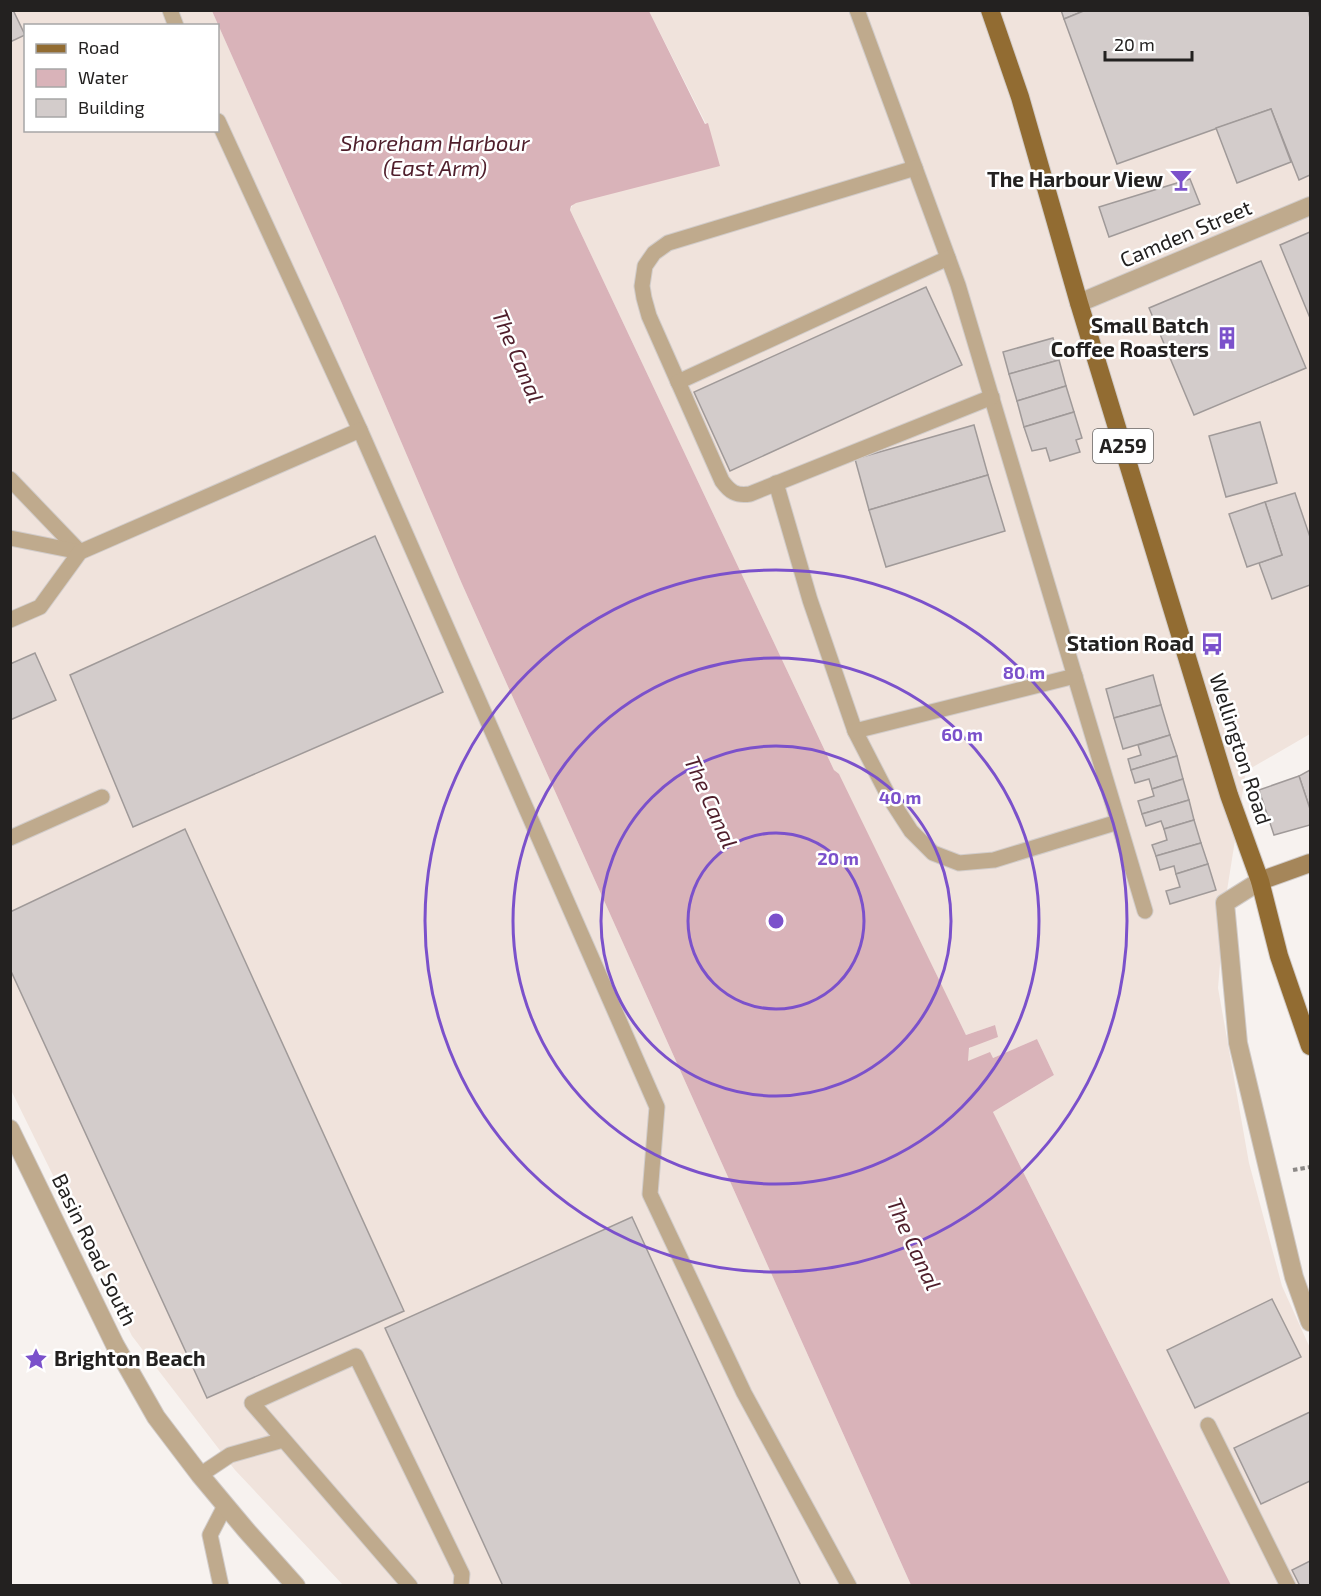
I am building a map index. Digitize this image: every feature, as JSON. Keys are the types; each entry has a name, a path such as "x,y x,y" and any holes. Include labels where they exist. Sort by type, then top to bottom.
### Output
{"main road":[{"name":"Wellington Road","path":"990,10 1020,97 1079,303 1229,795 1260,881"},
{"path":"1260,881 1311,863"},
{"name":"A259","path":"1260,881 1279,956 1311,1046"}],"street":[{"name":"Camden Street","path":"1079,303 1311,206"},
{"path":"1260,881 1225,903 1238,1043 1294,1277 1311,1322"},
{"name":"Basin Road South","path":"10,1129 115,1345 156,1417 225,1506 296,1586"}],"lane":[{"path":"857,10 948,258 992,397 1145,911"},
{"path":"219,123 360,430 657,1107 650,1194 744,1393 849,1586"},
{"path":"915,168 677,239 654,253 645,266 642,286 649,316 722,481 733,494 750,494 992,397"},
{"path":"678,382 948,258"},
{"path":"10,620 40,607 80,552 360,430"},
{"path":"10,478 80,552"},
{"path":"776,483 810,600 855,731 889,797 911,831 933,853 959,863 994,860 1118,822"},
{"path":"10,538 80,552"},
{"path":"855,731 1075,676"},
{"path":"10,838 102,797"},
{"path":"410,1586 252,1403 356,1356 462,1574 461,1586"},
{"path":"1208,1425 1288,1586"},
{"path":"200,1475 230,1455 283,1440"},
{"path":"221,1586 210,1535 225,1506"}],"shaded area":[{"path":"11,11 212,11 218,24 24,24 24,132 219,132 219,27 340,299 462,584 911,1585 343,1585 235,1470 132,1336 11,1090"},
{"path":"649,11 1310,11 1310,734 1246,771 1225,903 1218,988 1249,1163 1282,1286 1310,1348 1310,1585 1231,1585 993,1112 1054,1075 1037,1039 993,1058 967,1062 969,1049 995,1025 966,1035 839,775 834,770 570,210 573,204 708,123 706,124"}],"water":[{"name":"Shoreham Harbour (East Arm)","path":"212,11 649,11 705,124 708,123 720,166 576,203 571,206 570,210 834,770 839,774 966,1035 995,1025 998,1037 969,1048 968,1061 990,1052 993,1058 1037,1039 1054,1075 993,1112 1231,1585 911,1585 462,584 340,299"}],"building":[{"path":"10,10 13,10 24,35 10,42"},
{"path":"1061,10 1086,10 1064,19"},
{"path":"1086,10 1308,10 1310,18 1310,175 1299,180 1271,109 1117,164 1064,19"},
{"path":"1271,109 1291,162 1237,183 1216,128"},
{"path":"1190,179 1200,204 1109,237 1099,207"},
{"path":"1310,232 1310,318 1280,245"},
{"name":"Small Batch Coffee Roasters","path":"1261,261 1306,368 1194,415 1149,308"},
{"path":"926,287 962,365 730,471 694,392"},
{"path":"1053,338 1059,360 1009,374 1003,352"},
{"path":"1059,360 1066,386 1017,401 1009,374"},
{"path":"1066,386 1074,412 1024,427 1017,401"},
{"path":"1074,412 1082,438 1076,440 1080,452 1050,461 1046,448 1032,451 1024,427"},
{"path":"1260,422 1277,483 1226,497 1209,436"},
{"path":"974,425 988,475 869,510 855,459"},
{"path":"988,475 1005,531 886,567 869,510"},
{"path":"1295,493 1310,537 1310,585 1272,599 1259,563 1282,555 1265,502"},
{"path":"1265,502 1282,555 1247,567 1229,514"},
{"path":"375,536 443,692 133,827 70,675"},
{"path":"35,653 56,700 10,720 10,664"},
{"path":"1153,675 1161,705 1114,718 1106,689"},
{"path":"1161,705 1170,735 1123,749 1114,718"},
{"path":"1170,735 1177,756 1131,770 1128,759 1141,755 1138,745"},
{"path":"1177,756 1183,779 1152,789 1149,779 1135,783 1131,770"},
{"path":"1310,770 1310,809 1299,776"},
{"path":"1299,776 1310,809 1310,825 1274,835 1259,790"},
{"path":"1183,779 1189,800 1142,814 1138,801 1154,796 1152,789"},
{"path":"1189,800 1194,820 1164,829 1161,821 1146,826 1142,814"},
{"path":"1194,820 1201,843 1156,856 1152,845 1167,840 1164,829"},
{"path":"185,829 404,1311 207,1398 10,969 10,912"},
{"path":"1201,843 1208,864 1176,874 1174,866 1160,870 1156,856"},
{"path":"1208,864 1216,890 1170,904 1166,891 1180,887 1176,874"},
{"path":"632,1217 801,1586 503,1586 385,1328"},
{"path":"1272,1299 1301,1357 1195,1408 1167,1350"},
{"path":"1310,1412 1310,1481 1261,1504 1234,1448"},
{"path":"1310,1561 1310,1586 1300,1586 1292,1570"}],"place":[{"name":"The Harbour View","path":"1181,180"},
{"name":"Small Batch Coffee Roasters","path":"1227,338"},
{"name":"Station Road","path":"1212,644"},
{"name":"Brighton Beach","path":"36,1359"}],"water label":[{"name":"The Canal","path":"518,356"},
{"name":"The Canal","path":"711,802"},
{"name":"The Canal","path":"914,1244"}]}
